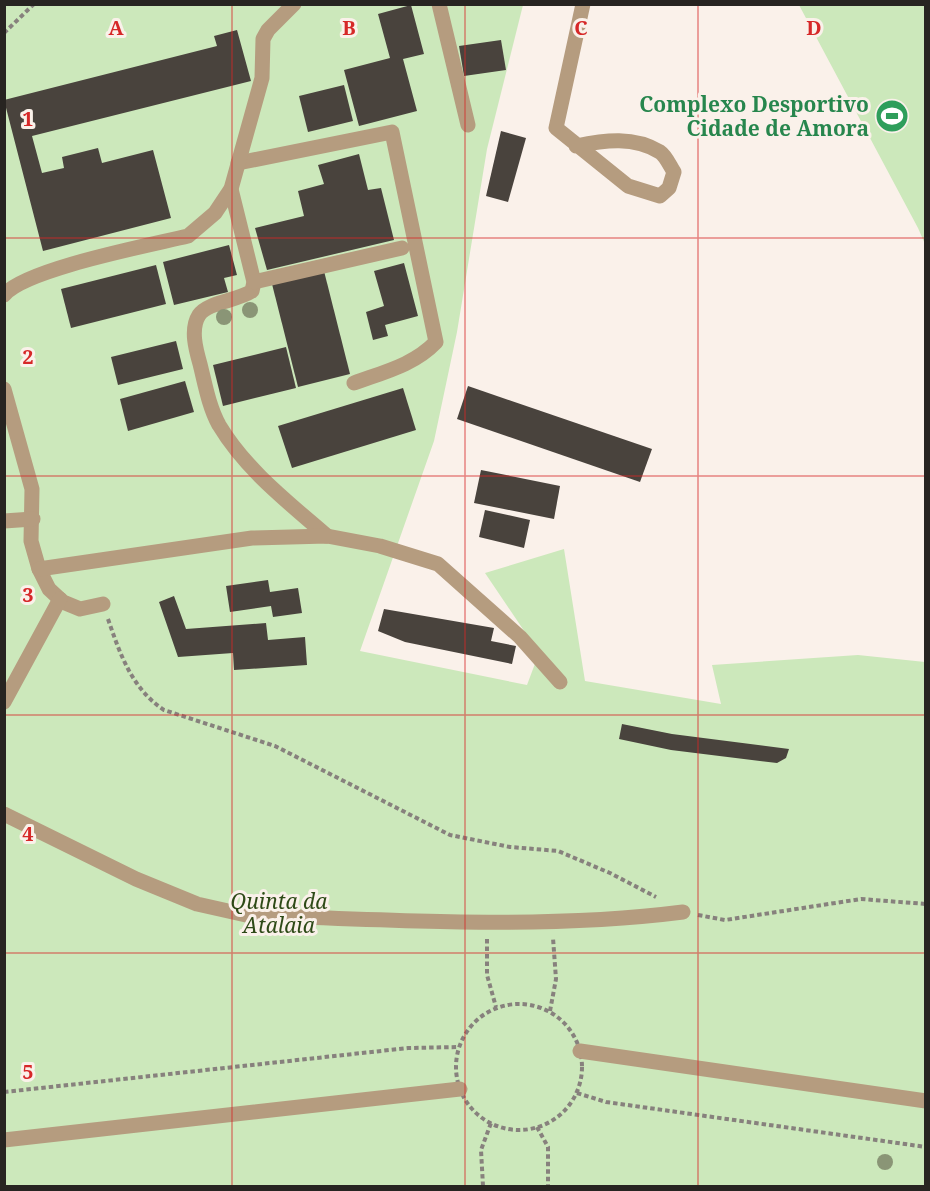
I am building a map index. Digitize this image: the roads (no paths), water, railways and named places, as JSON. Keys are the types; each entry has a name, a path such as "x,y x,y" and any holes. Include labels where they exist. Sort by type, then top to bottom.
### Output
{"lane":[{"path":"4,295 10,288 23,281 51,271 188,236 215,213 231,189 262,78 263,39 268,30 294,4"},
{"path":"439,4 468,125"},
{"path":"576,146 609,139 637,143 662,153 674,172 669,188 660,196 628,186 576,146 556,128 583,4"},
{"path":"238,163 392,132 436,342 425,353 408,364 354,383"},
{"path":"231,189 254,282 252,291 240,299 208,307 198,316 194,339 207,394 219,424 260,477 327,536"},
{"path":"254,282 402,248"},
{"path":"4,389 32,489 32,541 39,570 49,590 60,599 80,609 103,604"},
{"path":"4,521 33,519"},
{"path":"39,570 252,538 327,536 380,546 438,564 520,637 560,682"},
{"path":"4,702 60,599"},
{"path":"4,814 136,879 197,904 246,915 552,921 618,920 683,912"},
{"path":"580,1051 926,1101"},
{"path":"4,1140 460,1089"}],"place":[{"name":"Complexo Desportivo Cidade de Amora","path":"892,116"}],"park label":[{"name":"Quinta da Atalaia","path":"279,913"}]}
